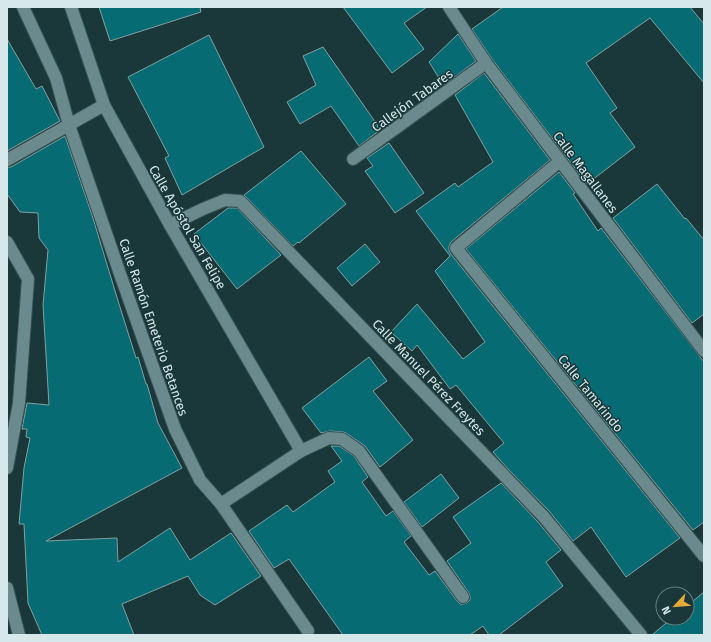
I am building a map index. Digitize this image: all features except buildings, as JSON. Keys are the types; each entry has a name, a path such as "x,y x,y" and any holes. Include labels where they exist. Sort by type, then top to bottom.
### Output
{"street":[{"name":"Calle Ramón Emeterio Betances","path":"23,7 56,78 69,125 175,429 200,480 221,504 308,631"},
{"name":"Calle Apóstol San Felipe","path":"71,7 104,105 170,225 301,451"},
{"name":"Calle Magallanes","path":"449,7 486,63 704,351"},
{"name":"Callejón Tabares","path":"354,159 486,63"},
{"path":"7,160 104,105"},
{"name":"Calle Tamarindo","path":"560,161 456,248 704,556"},
{"name":"Calle Manuel Pérez Freytes","path":"170,225 225,200 240,201 544,517 641,635"},
{"path":"7,242 28,279 19,403 7,468"},
{"path":"221,504 301,451 329,438 342,439 359,451 463,597"},
{"path":"7,588 19,635"}]}
